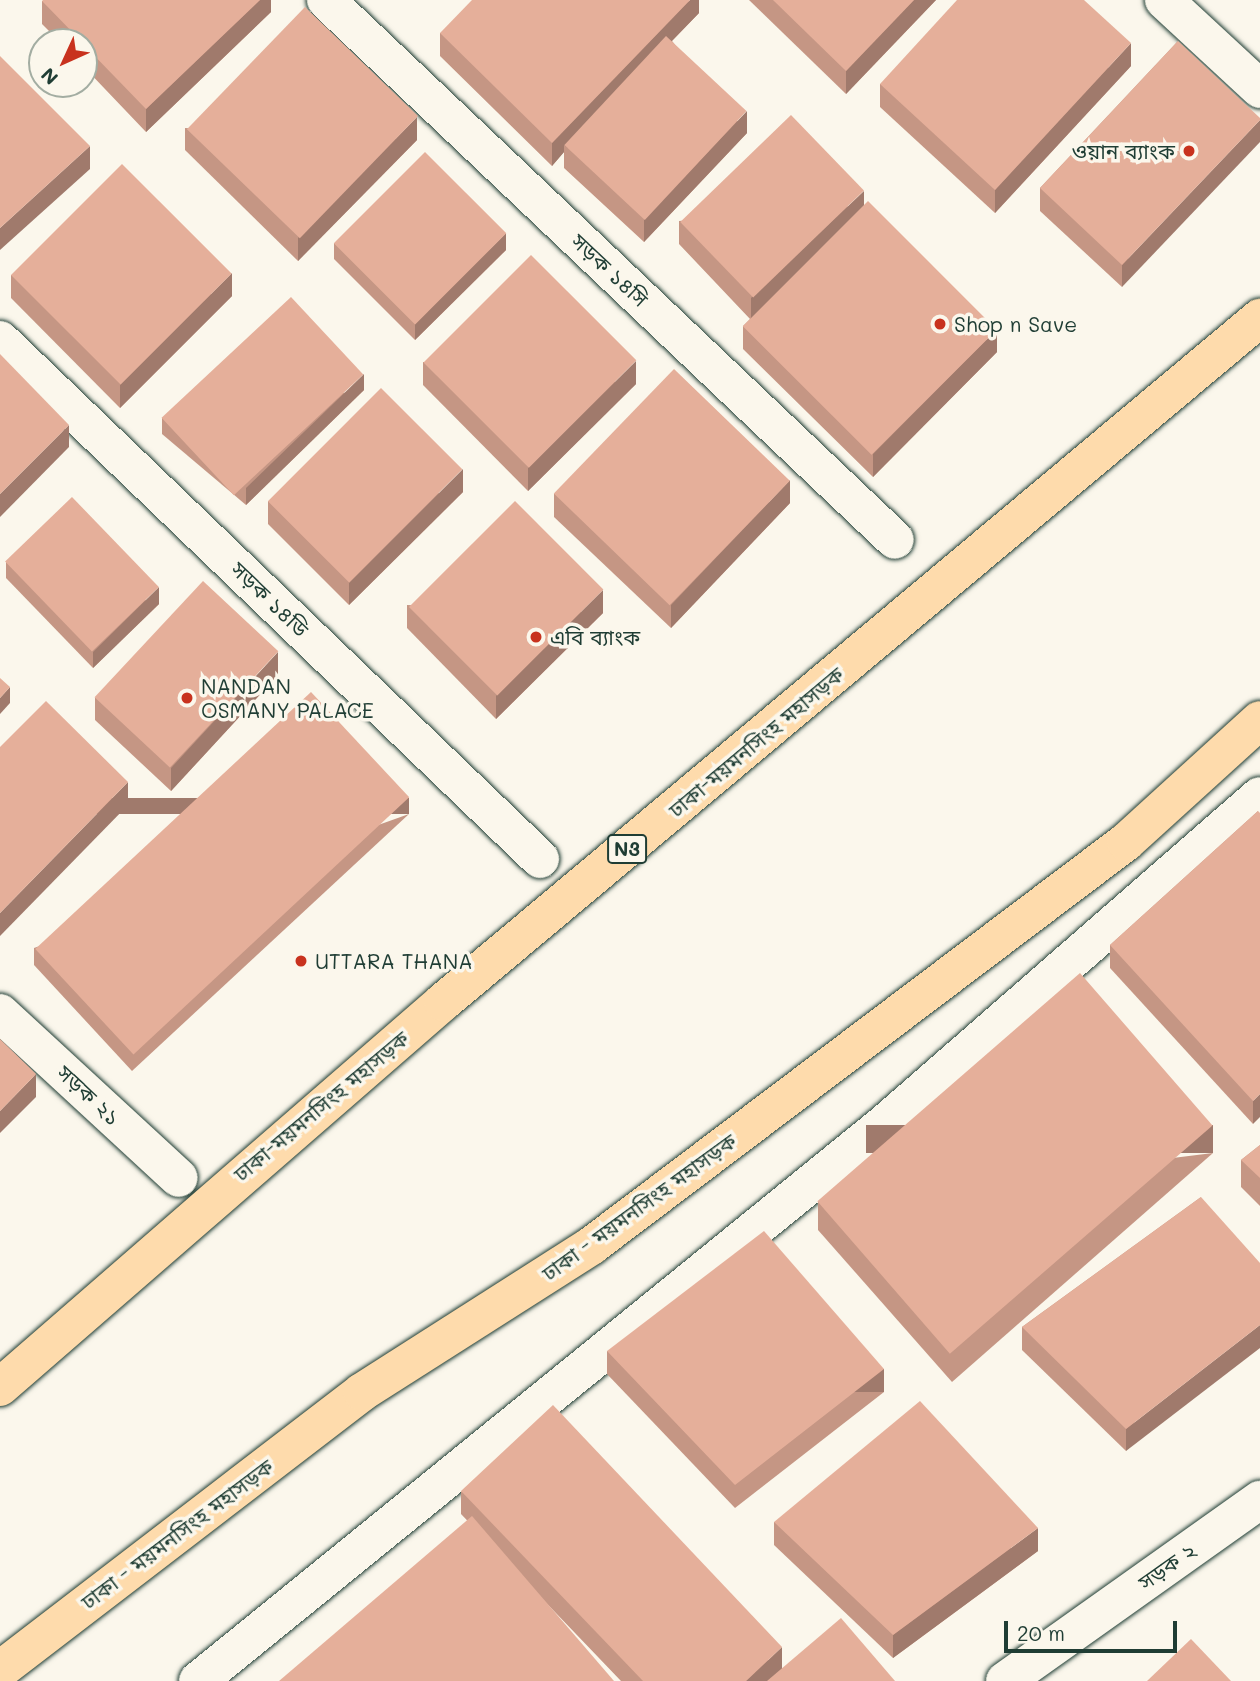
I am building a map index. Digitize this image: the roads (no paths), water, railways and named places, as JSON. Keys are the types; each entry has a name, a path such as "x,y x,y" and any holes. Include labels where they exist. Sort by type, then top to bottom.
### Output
{"highway":[{"name":"ঢাকা-ময়মনসিংহ মহাসড়ক","path":"0,1387 443,1002 1260,318"},
{"name":"ঢাকা - ময়মনসিংহ মহাসড়ক","path":"0,1670 362,1392 591,1246 680,1179 1126,842 1260,720"}],"street":[{"name":"সড়ক ১৪সি","path":"326,0 895,540"},
{"path":"1164,0 1260,89"},
{"name":"সড়ক ১৪ডি","path":"0,340 540,859"},
{"path":"198,1681 883,1125 1260,796"},
{"name":"সড়ক ২১","path":"0,1013 179,1178"},
{"name":"সড়ক ২","path":"1005,1681 1260,1500"}],"place":[{"name":"ওয়ান ব্যাংক","path":"1189,151"},
{"name":"Shop n Save","path":"940,324"},
{"name":"এবি ব্যাংক","path":"536,637"},
{"name":"NANDAN OSMANY PALACE","path":"187,698"},
{"name":"UTTARA THANA","path":"301,961"}]}
